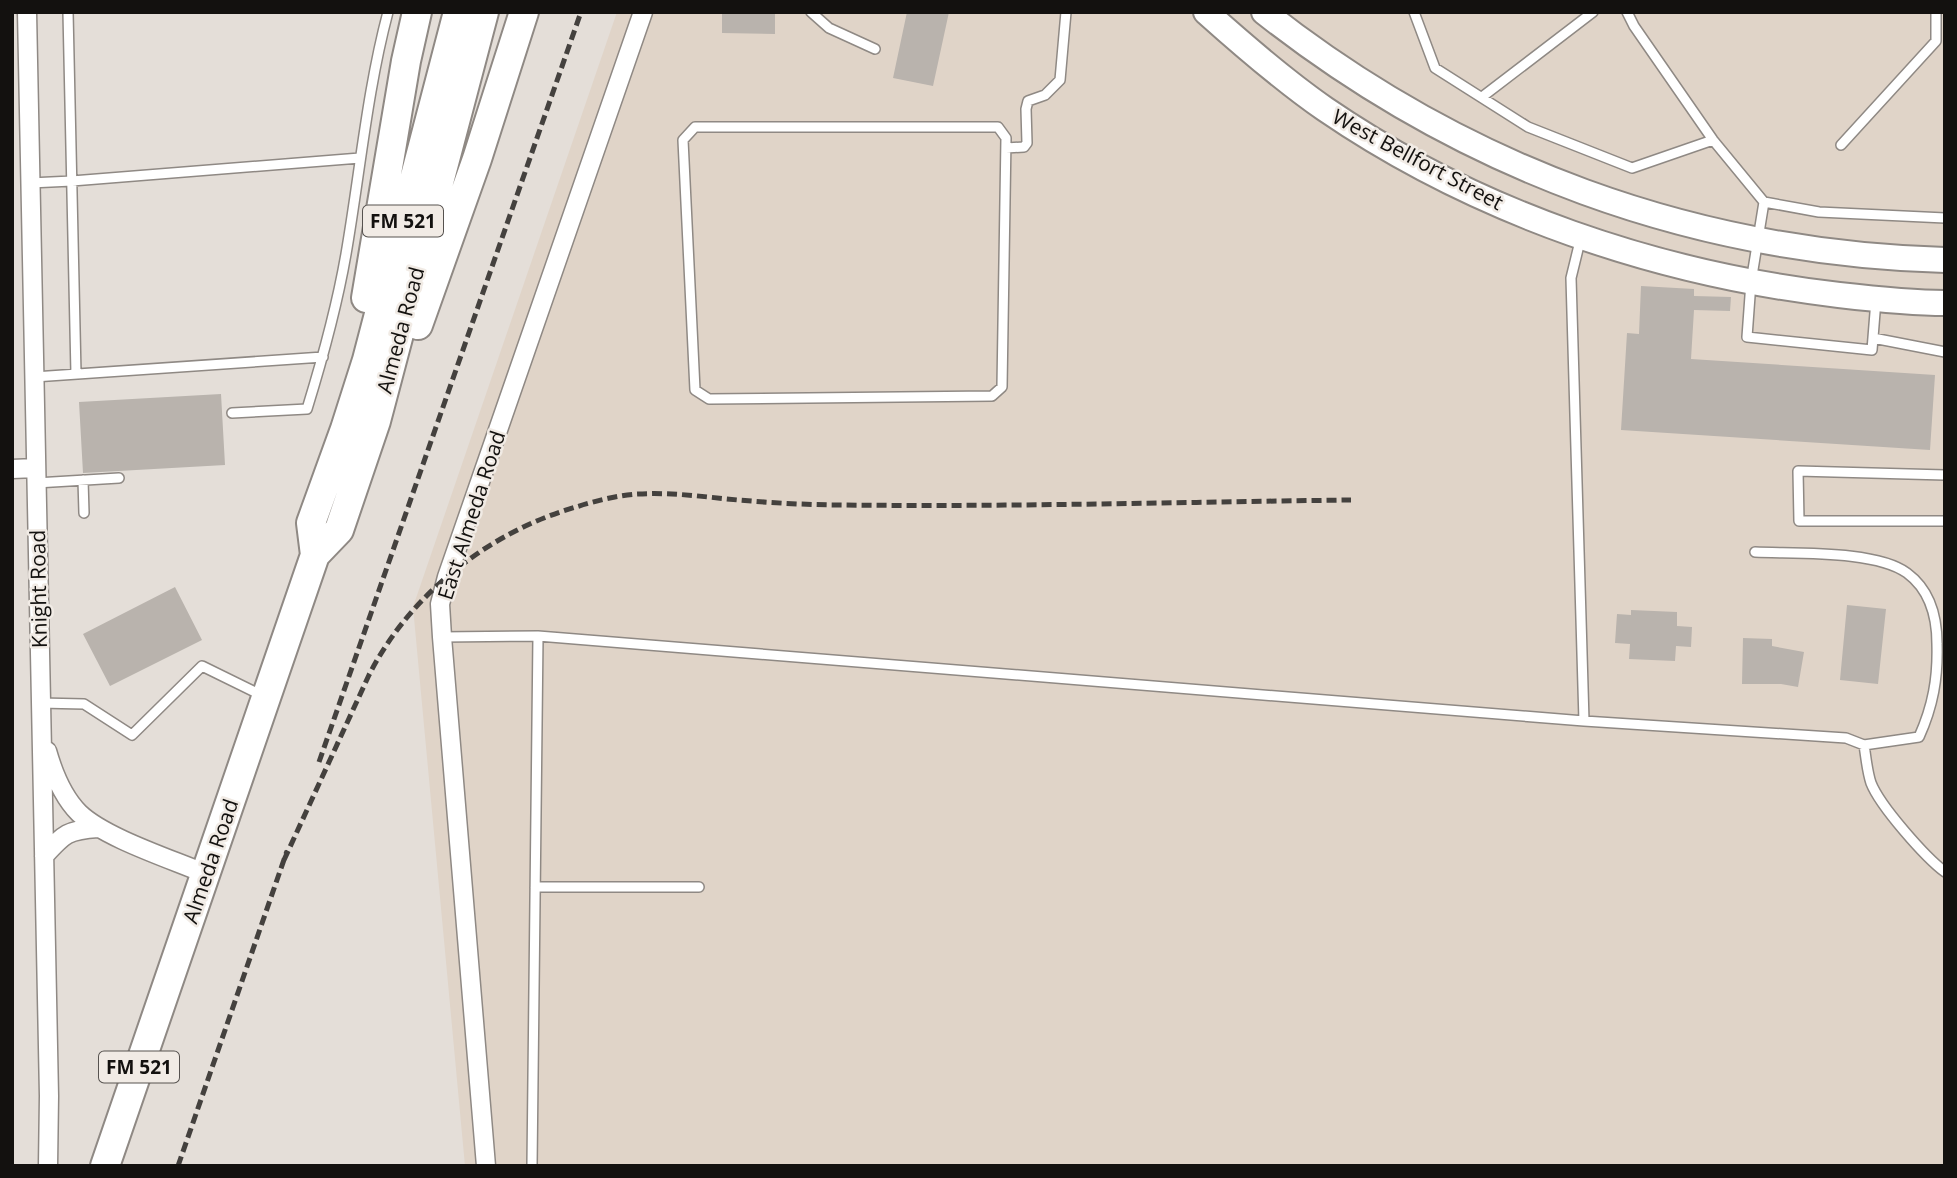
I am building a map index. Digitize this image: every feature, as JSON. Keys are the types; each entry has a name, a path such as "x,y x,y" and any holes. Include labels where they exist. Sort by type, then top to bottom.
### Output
{"main road":[{"path":"345,429 359,257 418,12"},
{"name":"Almeda Road","path":"315,555 311,523 367,360 458,12"},
{"name":"Almeda Road","path":"105,1166 315,555 339,530 376,421 484,12"},
{"path":"376,421 416,331 477,159 524,12"},
{"name":"West Bellfort Street","path":"1206,12 1293,85 1364,133 1468,190 1582,236 1668,263 1751,282 1876,298 1945,303"},
{"name":"West Bellfort Street","path":"1264,12 1381,95 1447,132 1532,172 1622,206 1717,233 1757,240 1857,255 1945,260"},
{"path":"1609,245 1622,206"}],"street":[{"name":"Knight Road","path":"27,12 48,1048 48,1166"},
{"name":"East Almeda Road","path":"486,1166 440,604 447,577 643,12"},
{"path":"12,468 36,476"},
{"path":"41,731 53,772 78,811 98,828 206,874"},
{"path":"44,856 64,834 80,829 98,828"}],"lane":[{"path":"20,13 27,12"},
{"path":"68,12 76,374"},
{"path":"232,413 307,409 359,257 360,158 376,57 388,12"},
{"path":"811,12 829,29 875,49"},
{"path":"1006,148 1024,146 1027,143 1028,101 1045,95 1060,80 1066,12"},
{"path":"1414,12 1435,68 1528,127 1632,168 1713,140"},
{"path":"1482,97 1593,12"},
{"path":"1627,12 1713,140 1764,202 1819,212 1945,218"},
{"path":"1841,145 1936,41 1936,12"},
{"path":"695,127 999,127 1006,138 1006,148 1002,387 992,396 709,398 695,390 683,140 695,127"},
{"path":"30,183 360,158"},
{"path":"1764,202 1751,282 1747,337 1872,350 1876,298"},
{"path":"1582,236 1571,278 1584,721"},
{"path":"1873,338 1945,352"},
{"path":"34,377 323,357"},
{"path":"1945,475 1798,471 1800,521 1945,521"},
{"path":"36,476 83,480 119,478"},
{"path":"83,480 84,513"},
{"path":"442,637 538,636 1584,721 1846,737 1864,745 1919,737 1927,720 1938,677 1937,630 1930,601 1917,582 1905,572 1878,561 1831,555 1755,552"},
{"path":"532,1166 538,636"},
{"path":"40,703 84,704 132,735 202,666 267,697"},
{"path":"1864,745 1871,784 1898,824 1934,864 1945,872"},
{"path":"535,887 699,887"}],"shaded area":[{"path":"617,12 1945,12 1945,1166 465,1166 413,607"}],"building":[{"path":"722,12 775,12 775,34 722,33"},
{"path":"907,12 949,12 933,86 893,78"},
{"path":"1641,286 1694,289 1694,296 1731,297 1730,311 1694,310 1691,359 1935,375 1930,450 1621,430 1627,333 1639,334"},
{"path":"221,394 225,465 83,473 79,402"},
{"path":"175,587 202,640 110,686 83,634"},
{"path":"1847,605 1886,609 1878,684 1840,680"},
{"path":"1631,610 1677,612 1677,626 1692,627 1691,647 1676,646 1675,661 1629,659 1630,644 1615,643 1617,614 1631,615"},
{"path":"1743,638 1772,639 1772,646 1804,652 1798,687 1742,684"}],"railway":[{"path":"319,762 581,12"},
{"path":"284,860 369,675 406,618 455,570 483,550 513,532 576,507 615,497 651,494 831,505 1351,500"},
{"path":"178,1166 287,851"}]}
